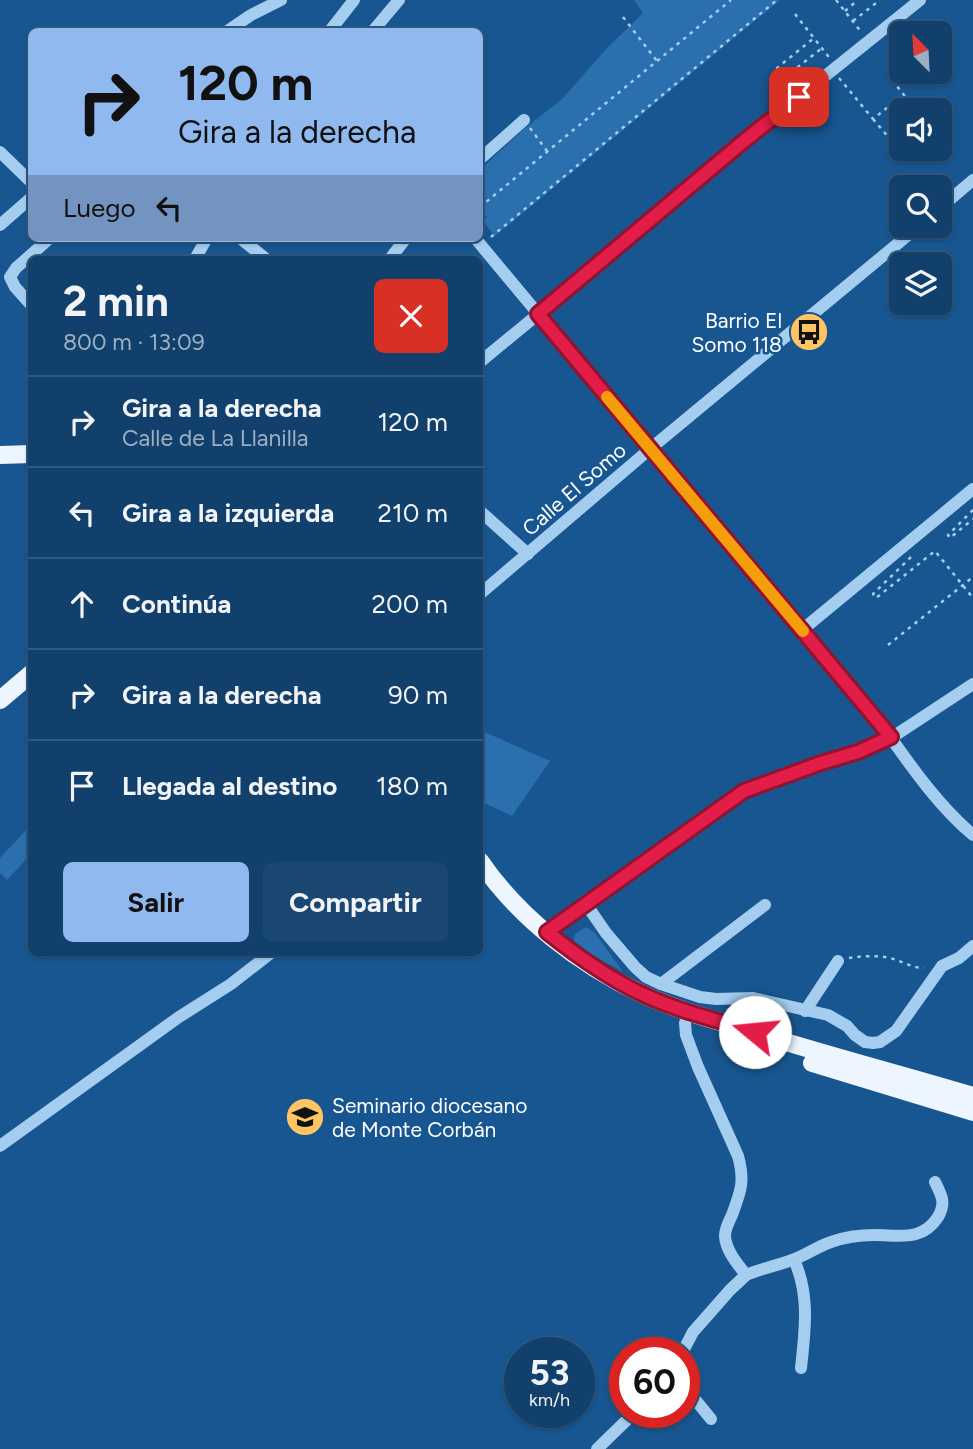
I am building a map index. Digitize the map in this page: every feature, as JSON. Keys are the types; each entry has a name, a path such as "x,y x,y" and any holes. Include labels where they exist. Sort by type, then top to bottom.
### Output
{"main road":[{"path":"0,455 28,453"},
{"path":"0,700 28,676"},
{"path":"483,865 518,906 547,932 588,964 642,994 686,1012 973,1096"},
{"path":"483,882 517,922 543,944 582,974 643,1007 685,1023 973,1112"}],"street":[{"path":"232,28 281,0"},
{"path":"332,28 354,0"},
{"path":"375,28 399,0"},
{"path":"483,360 744,141 919,0"},
{"path":"483,156 524,120"},
{"path":"0,152 28,179"},
{"path":"952,198 973,180"},
{"path":"0,225 28,200"},
{"name":"Calle El Somo","path":"483,592 905,238"},
{"path":"30,256 45,242"},
{"path":"245,242 262,256"},
{"path":"392,256 404,242"},
{"path":"478,242 891,737 953,816 973,835"},
{"path":"28,257 10,277 15,288 28,302"},
{"path":"802,630 973,489"},
{"path":"483,514 528,554"},
{"path":"547,932 744,791 858,752 891,737 973,684"},
{"path":"586,904 606,933 646,977 700,997 753,998 828,1016 847,1026 865,1042 880,1042 896,1031 942,966 959,958 973,946"},
{"path":"662,984 765,905"},
{"path":"0,1146 267,956"},
{"path":"805,1011 838,961"},
{"path":"685,1023 686,1035 698,1068 738,1156 742,1171 740,1196 725,1238 730,1252 746,1275"},
{"path":"690,1337 746,1275 794,1260 830,1242 874,1235 901,1237 918,1234 930,1228 943,1209 942,1195 935,1182"},
{"path":"794,1260 804,1295 806,1321 801,1368"},
{"path":"700,1406 711,1419"},
{"path":"597,1449 619,1428"}],"path":[{"path":"483,205 731,0"},
{"path":"483,238 777,0"},
{"path":"836,0 869,40"},
{"path":"845,11 858,0"},
{"path":"853,22 880,0"},
{"path":"795,14 828,56 819,64"},
{"path":"623,18 657,61"},
{"path":"799,97 777,68 814,38"},
{"path":"784,78 822,48"},
{"path":"832,70 889,138"},
{"path":"895,84 906,98"},
{"path":"873,118 903,95"},
{"path":"524,120 548,151"},
{"path":"973,510 948,535 950,538 973,519"},
{"path":"913,556 873,594 876,598 934,551 973,598"},
{"path":"888,645 973,577"},
{"path":"838,961 872,956 888,958 918,968 942,966"}],"shaded area":[{"path":"634,0 780,0 495,236 483,221 487,217 483,213 483,167 524,129 562,99 608,47 643,13"},
{"path":"483,731 550,761 512,816 483,802"},
{"path":"27,829 28,857 7,880 0,873 0,858"},
{"path":"586,927 595,933 623,972 574,941 575,934"}],"slow traffic":[{"path":"607,397 803,631"}],"place":[{"name":"Barrio El Somo 118","path":"809,332"},
{"name":"Seminario diocesano de Monte Corbán","path":"305,1117"}],"route":[{"path":"755,1032 686,1012 642,994 588,964 547,932 744,791 858,752 891,737 538,314 799,97"}]}
